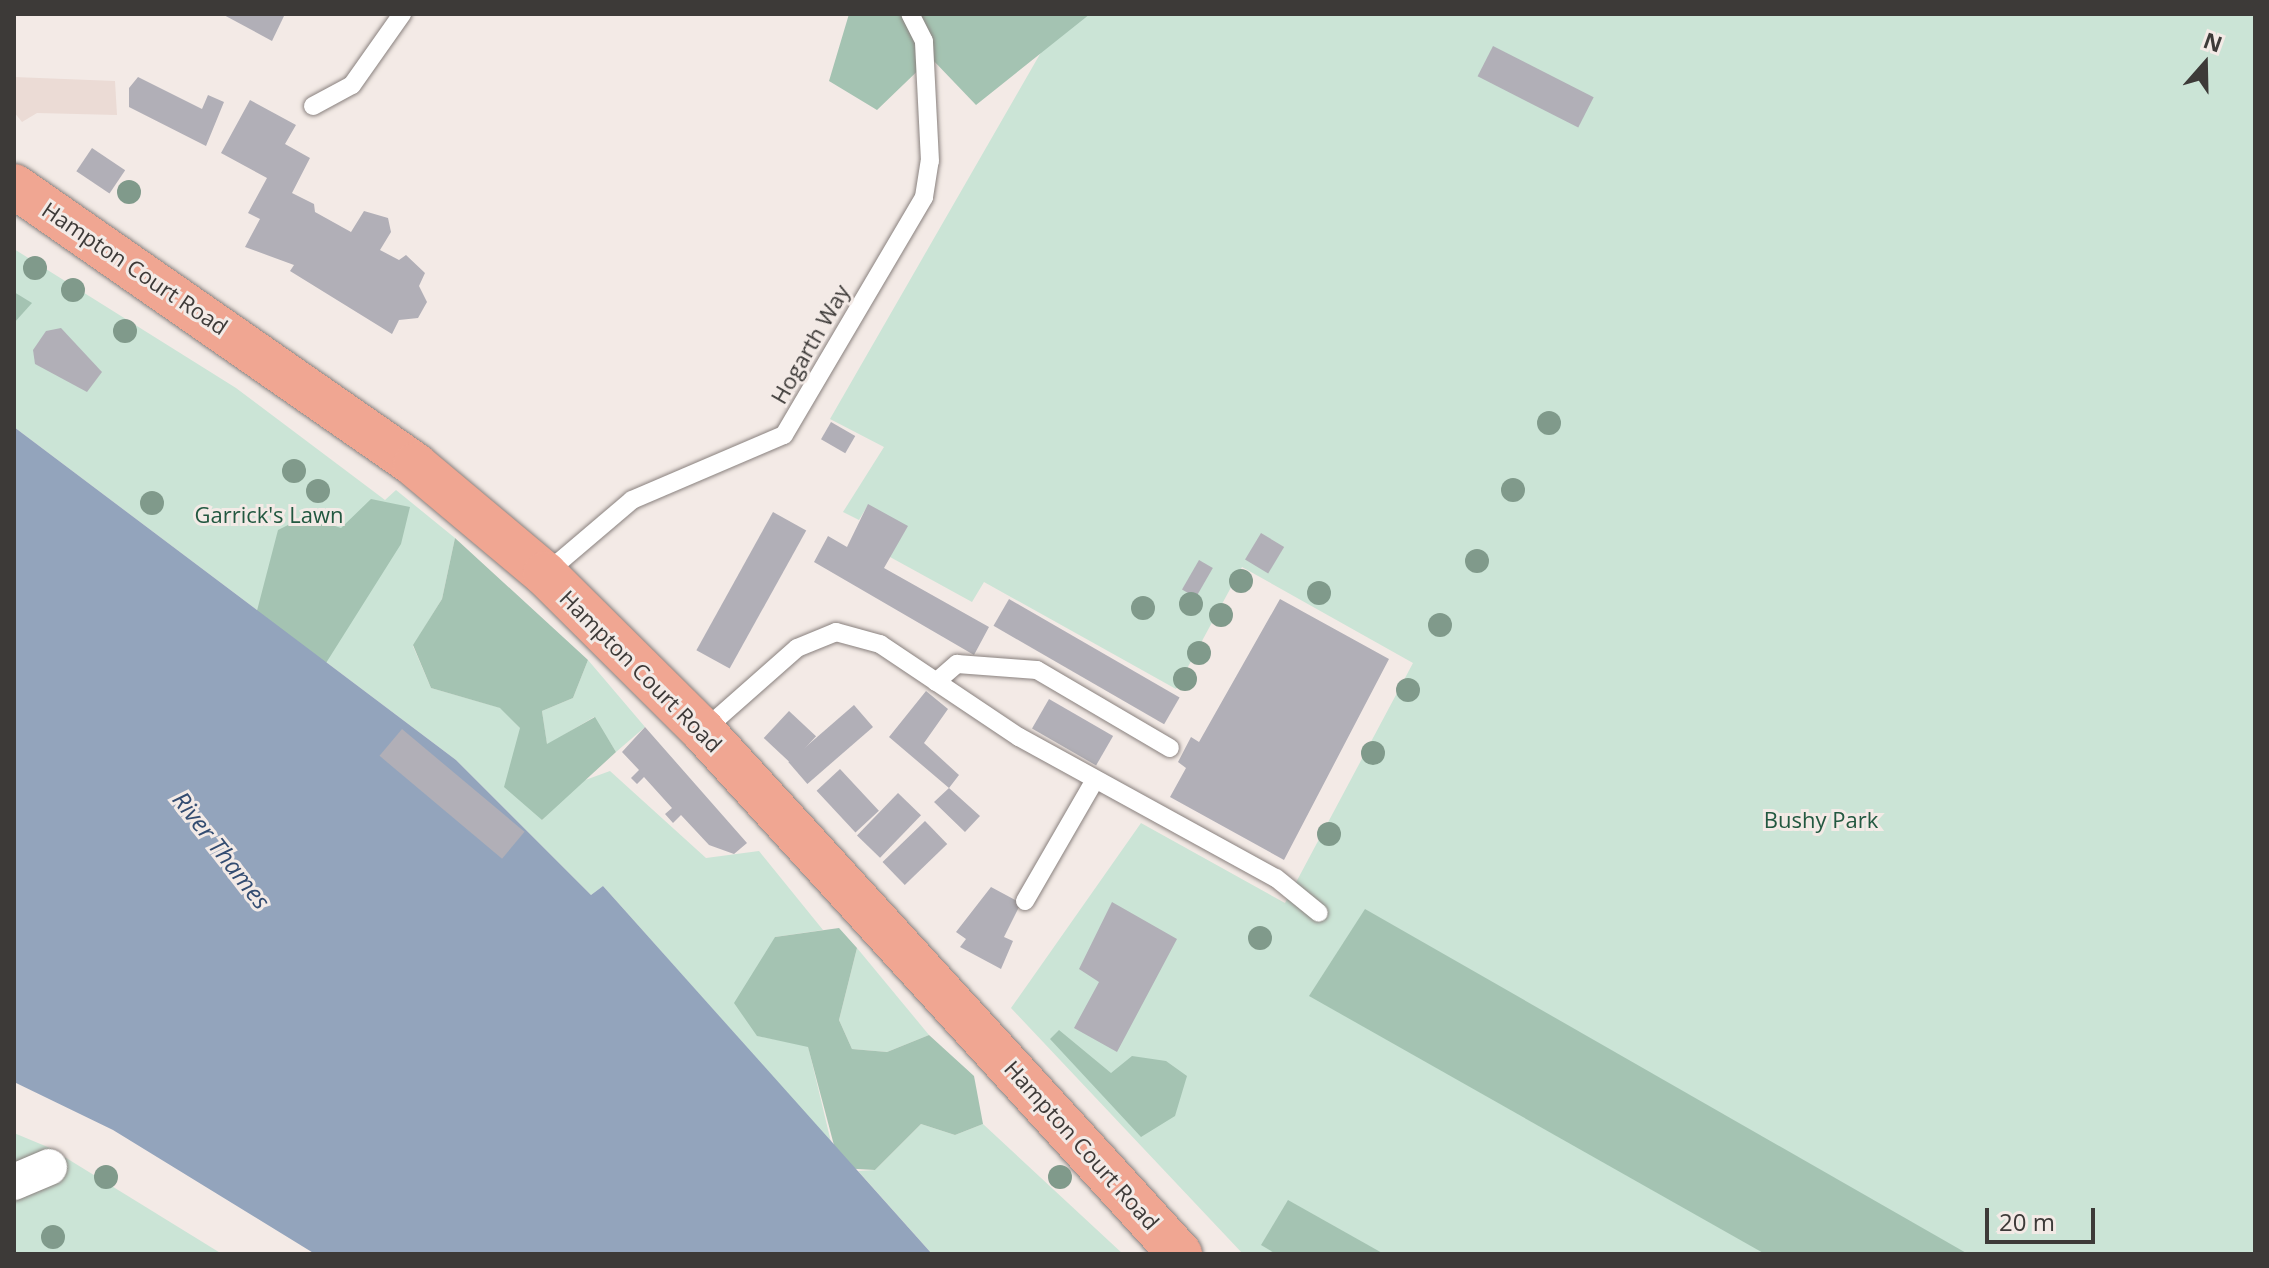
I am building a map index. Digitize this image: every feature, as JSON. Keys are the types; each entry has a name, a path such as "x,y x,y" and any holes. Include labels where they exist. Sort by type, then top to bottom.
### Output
{"highway":[{"name":"Hampton Court Road","path":"14,186 391,448 545,574 703,731 1180,1254"}],"street":[{"path":"14,1182 49,1167"}],"lane":[{"path":"313,106 352,85 402,14"},
{"name":"Hogarth Way","path":"545,574 632,500 784,435 924,197 930,161 924,41 910,14"},
{"path":"703,731 797,648 836,632 880,644 1095,780 1276,878 1319,913"},
{"path":"936,682 957,664 1037,670 1170,748"},
{"path":"1025,901 1095,780"}],"shaded area":[{"path":"14,77 115,81 117,115 37,113 22,122 14,112"}],"green space":[{"path":"849,14 1090,14 976,105 931,58 877,110 829,81"},
{"name":"Bushy Park","path":"1063,14 2255,14 2255,1254 1243,1254 1011,1008 1141,823 1285,903 1413,663 1242,567 1176,689 984,582 972,602 890,557 868,505 859,520 843,512 884,447 830,419"},
{"name":"Garrick's Lawn","path":"14,249 236,388 385,500 396,490 455,538 442,599 413,646 431,688 501,708 521,729 542,820 577,783 610,771 706,858 759,851 823,930 775,937 758,1036 808,1046 831,1142 603,886 591,895 456,760 14,427"},
{"path":"14,292 32,303 14,323"},
{"path":"371,499 410,507 401,544 321,671 252,630 278,530 306,516 341,528"},
{"path":"455,538 588,660 573,698 542,711 547,744 595,717 616,752 542,820 504,787 520,728 500,708 431,688 413,645 442,599"},
{"path":"588,660 645,727 616,752 594,717 547,745 542,711 573,698"},
{"path":"1365,909 1968,1254 1765,1254 1309,996"},
{"path":"839,928 857,948 839,1020 852,1049 887,1052 929,1035 974,1076 983,1124 955,1135 921,1124 875,1170 840,1168 808,1047 757,1036 734,1003 775,937"},
{"path":"857,948 929,1035 887,1052 852,1049 839,1020"},
{"path":"1059,1030 1111,1073 1132,1056 1166,1061 1187,1076 1175,1116 1141,1137 1050,1039"},
{"path":"921,1124 955,1135 983,1124 1123,1254 932,1254 858,1171 875,1170"},
{"path":"14,1133 50,1148 222,1254 14,1254"},
{"path":"1288,1200 1384,1254 1276,1254 1261,1245"}],"water":[{"name":"River Thames","path":"14,427 456,760 591,895 603,886 932,1254 315,1254 113,1130 14,1082"}],"building":[{"path":"222,14 280,14 284,16 272,41"},
{"path":"1493,46 1594,97 1578,128 1478,76"},
{"path":"138,77 202,109 208,95 224,102 206,146 129,107 129,88"},
{"path":"250,100 296,125 285,144 310,158 292,193 314,204 315,212 351,232 364,211 388,218 391,232 380,250 399,260 406,255 425,273 419,286 427,302 418,318 399,320 392,334 290,271 294,265 245,247 260,219 248,213 267,178 221,153"},
{"path":"92,148 125,170 110,194 76,171"},
{"path":"61,328 102,372 87,392 35,364 33,350 46,331"},
{"path":"831,422 855,436 845,453 821,439"},
{"path":"868,504 908,526 884,568 989,627 974,655 814,562 828,536 847,547"},
{"path":"773,512 806,530 730,669 696,650"},
{"path":"1261,533 1284,547 1268,573 1245,560"},
{"path":"1199,560 1213,568 1196,597 1182,589"},
{"path":"1009,599 1180,698 1164,724 994,626"},
{"path":"1280,599 1389,659 1284,860 1170,797 1186,768 1178,762 1191,737 1199,742"},
{"path":"926,691 948,709 924,743 959,775 949,788 889,737"},
{"path":"1049,699 1113,736 1096,765 1032,728"},
{"path":"854,705 873,727 807,784 788,762"},
{"path":"789,711 816,736 791,763 764,738"},
{"path":"645,727 747,843 734,854 709,845 681,815 673,823 665,814 672,808 644,777 637,784 631,778 639,770 622,752"},
{"path":"402,729 525,832 502,859 380,756"},
{"path":"840,769 879,811 855,833 817,791"},
{"path":"949,788 980,816 965,832 934,802"},
{"path":"898,793 921,815 880,858 857,835"},
{"path":"925,821 947,844 905,885 883,862"},
{"path":"991,887 1021,903 1004,937 1013,941 1001,969 960,947 966,939 956,932"},
{"path":"1112,902 1177,939 1117,1052 1074,1028 1099,982 1079,969"}]}
